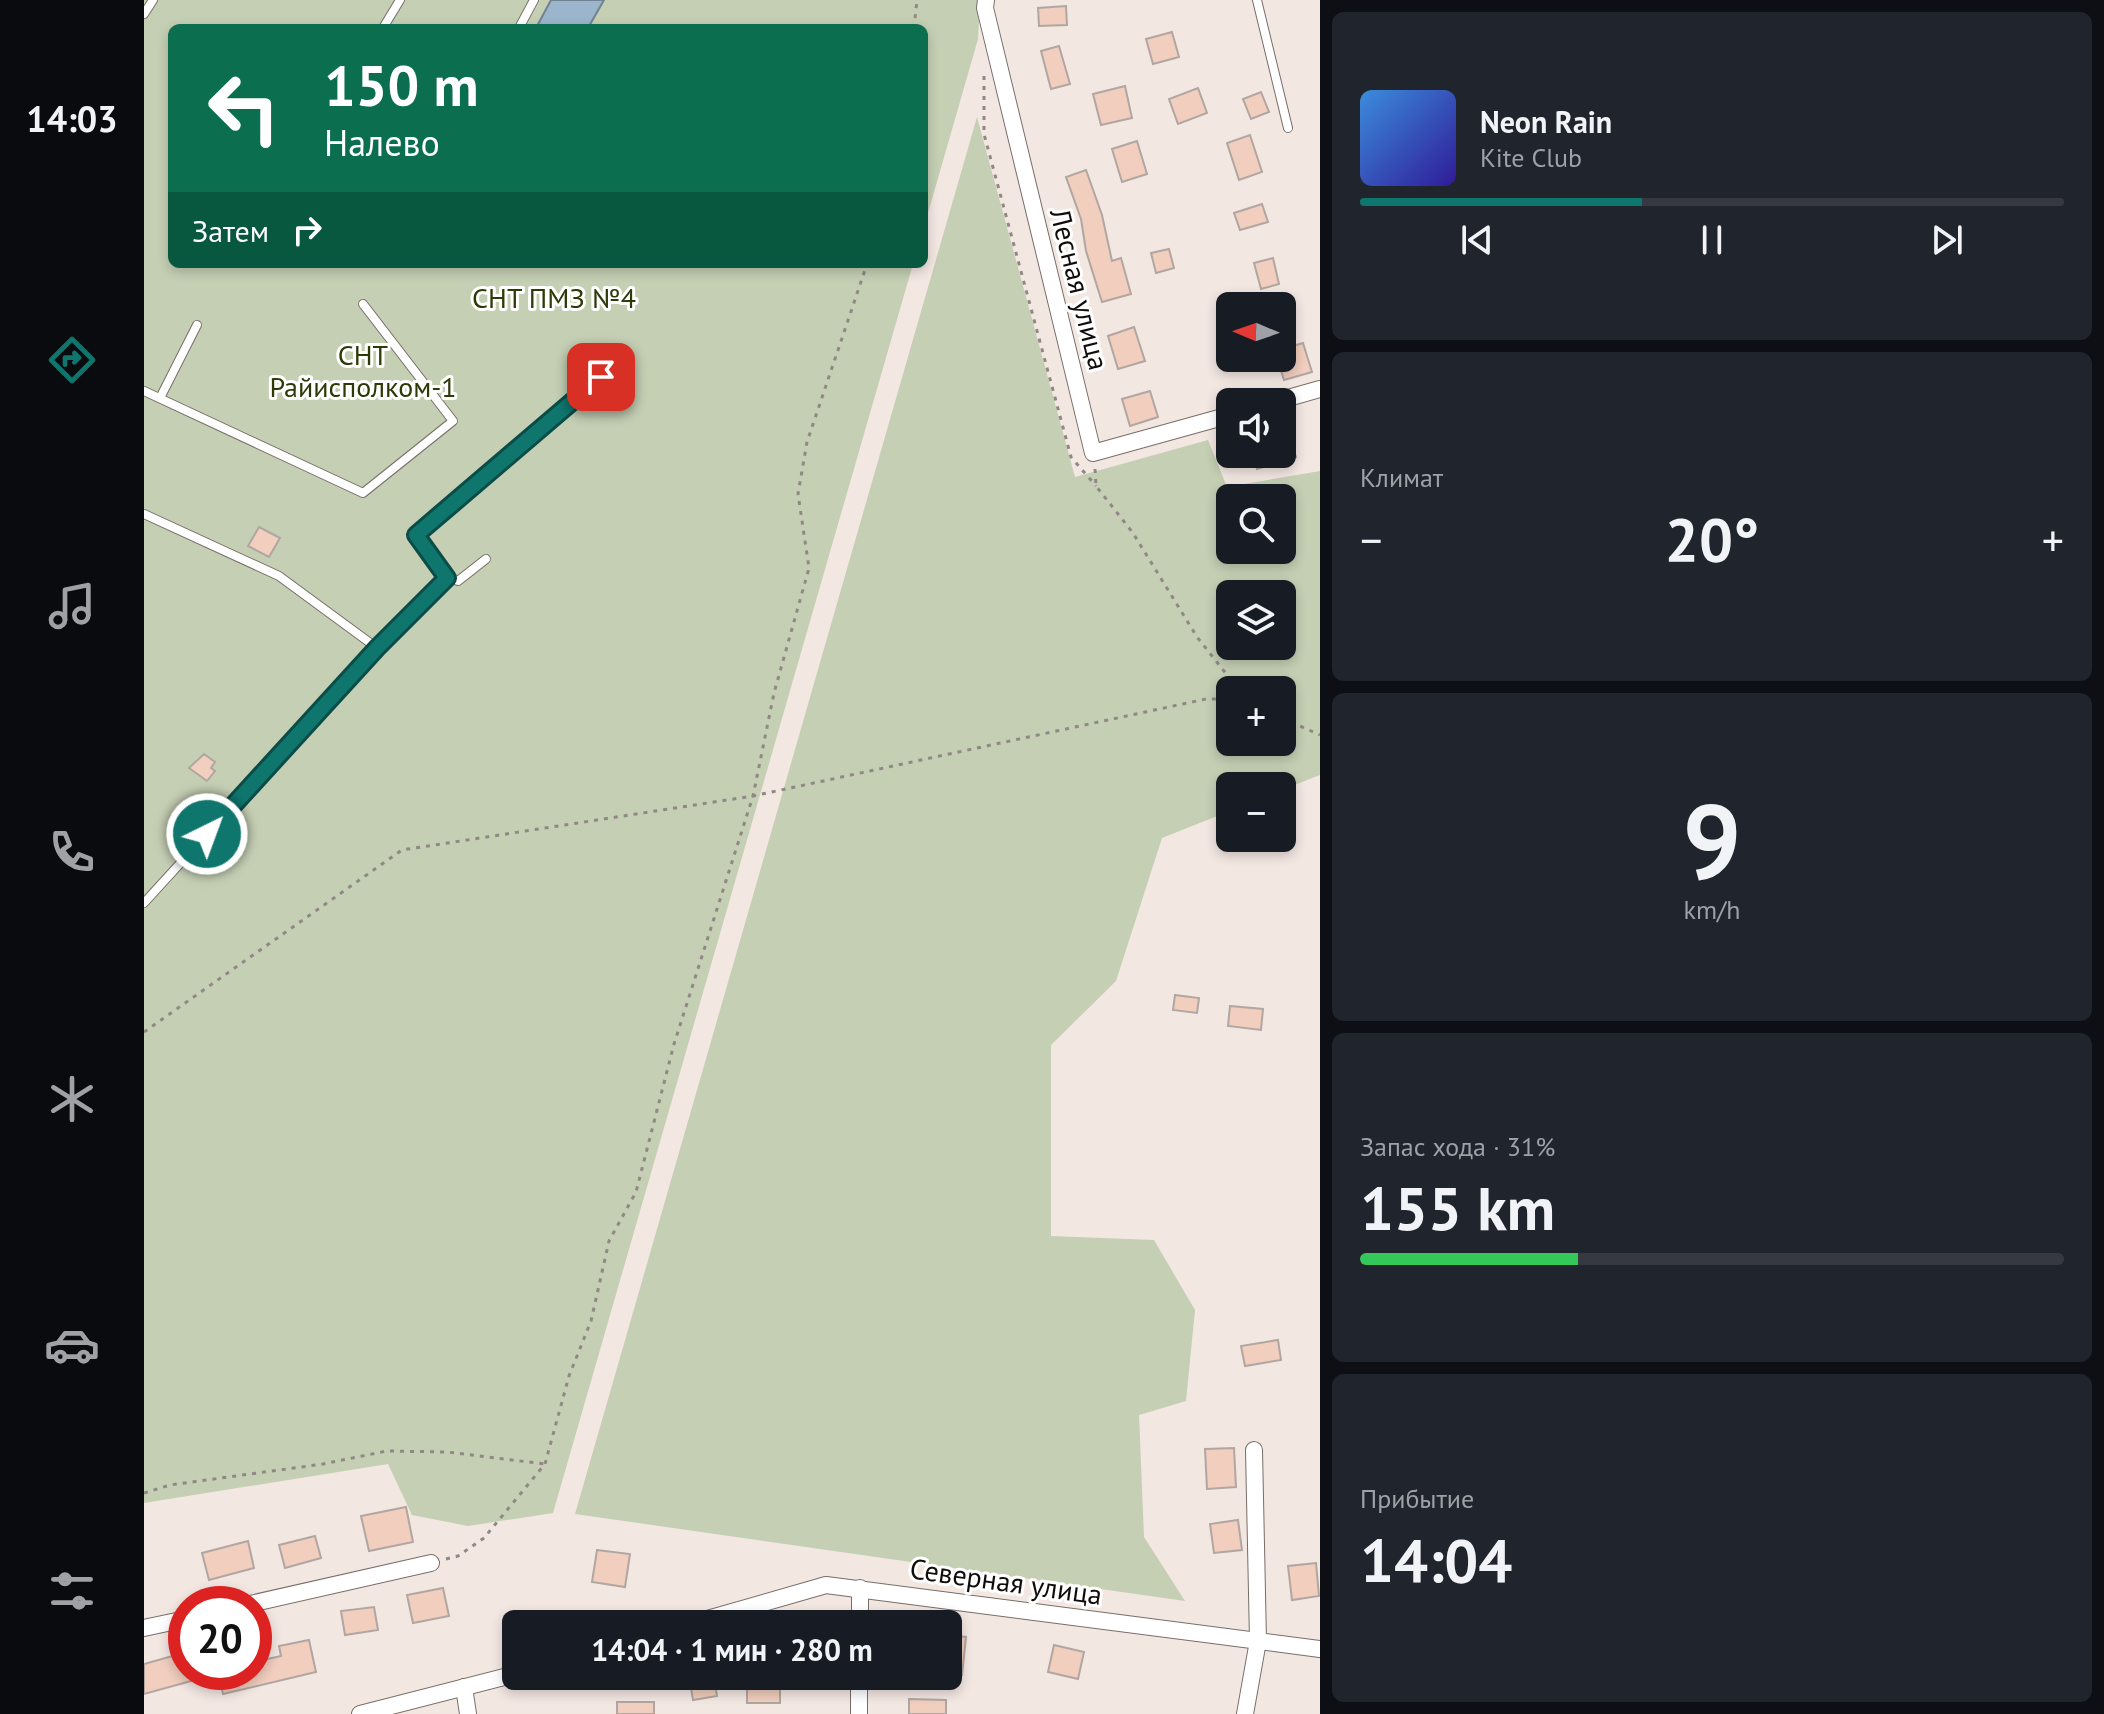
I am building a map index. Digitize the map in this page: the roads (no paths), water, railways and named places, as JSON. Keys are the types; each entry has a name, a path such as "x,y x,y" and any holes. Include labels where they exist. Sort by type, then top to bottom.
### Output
{"street":[{"name":"Лесная улица","path":"986,0 985,8 1093,453 1216,419"},
{"path":"1296,396 1320,389"},
{"path":"1245,1714 1258,1641 1254,1450"},
{"path":"272,1599 431,1563"},
{"name":"Северная улица","path":"739,1610 826,1585 1320,1649"},
{"path":"860,1588 860,1610"},
{"path":"144,1628 168,1623"},
{"path":"360,1714 502,1678"},
{"path":"464,1687 468,1714"},
{"path":"859,1690 859,1714"}],"lane":[{"path":"144,14 153,0"},
{"path":"385,24 400,0"},
{"path":"521,24 534,0"},
{"path":"1257,0 1288,128"},
{"path":"144,391 363,493 453,421 363,304"},
{"path":"160,398 197,325"},
{"path":"486,559 458,581 447,578 416,535 601,377"},
{"path":"144,514 279,576 377,648"},
{"path":"144,903 377,648 447,578"}],"water":[{"path":"551,0 604,0 590,24 538,24"}],"park label":[{"name":"СНТ ПМЗ №4","path":"554,297"},
{"name":"СНТ Райисполком-1","path":"363,370"}]}
